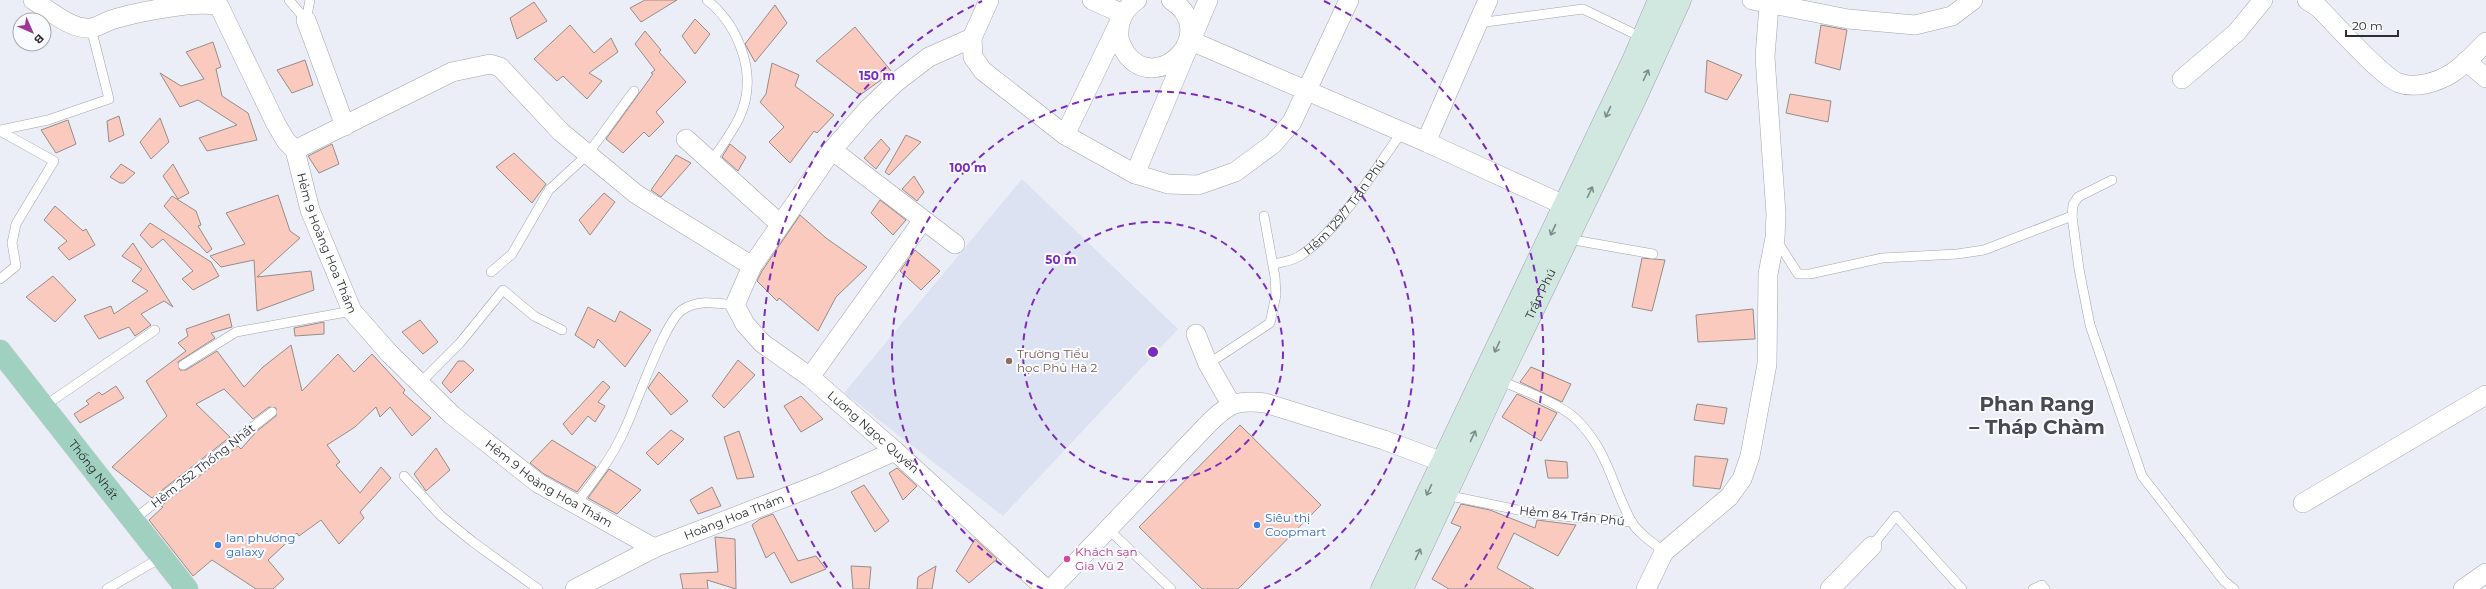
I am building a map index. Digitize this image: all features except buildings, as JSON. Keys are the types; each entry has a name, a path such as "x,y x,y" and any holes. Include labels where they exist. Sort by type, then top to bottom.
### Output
{"main road":[{"name":"Trần Phú","path":"1382,589 1450,465 1499,380 1568,238 1572,209 1659,0"},
{"name":"Trần Phú","path":"1402,589 1446,495 1450,465 1572,209 1680,0"},
{"name":"Thống Nhất","path":"3,362 43,407 187,589"}],"street":[{"name":"Hẻm 9 Hoàng Hoa Thám","path":"33,0 70,23 91,28 173,4 199,0 212,1 219,6 276,124 286,141 295,150 310,210 352,311 420,384 452,415 538,483 654,548"},
{"path":"989,0 972,38 973,57 983,71 1066,135 1135,174 1168,184 1198,185 1235,172 1273,144 1292,122 1349,0"},
{"path":"1092,0 1126,7"},
{"path":"1066,135 1126,7 1137,0"},
{"path":"1135,174 1189,40 1190,29 1188,18 1181,8 1171,0"},
{"path":"1126,7 1119,26 1119,38 1123,49 1130,59 1141,65 1153,67 1164,66 1175,60 1184,52 1208,0"},
{"path":"1426,142 1488,0"},
{"path":"1646,589 1664,552 1729,497 1742,479 1750,456 1767,364 1768,274 1775,238 1776,214 1766,57 1760,3 1848,19 1915,25 1952,16 1973,0"},
{"path":"2182,79 2237,32 2263,0"},
{"path":"2317,3 2383,71 2394,81 2402,84 2420,84 2439,79 2466,61 2486,42"},
{"path":"306,20 345,126"},
{"path":"735,304 752,266 780,224 832,150 867,110 895,82 929,57 972,38"},
{"path":"1189,40 1426,142 1572,209"},
{"path":"2466,61 2486,78"},
{"path":"295,150 452,72 490,64 500,67 562,132 587,155 636,194 752,266"},
{"path":"686,139 780,224"},
{"path":"832,150 955,244"},
{"path":"810,377 923,220"},
{"name":"Lương Ngọc Quyến","path":"735,304 746,324 762,343 810,377 895,451 1046,589"},
{"path":"1196,334 1208,364 1231,404"},
{"path":"2303,503 2486,395"},
{"path":"1050,589 1206,426 1231,404 1245,400 1265,403 1384,440 1450,465"},
{"name":"Hoàng Hoa Thám","path":"575,589 654,548 824,482 895,451"},
{"path":"1830,589 1872,546"},
{"path":"2463,589 2486,573"}],"lane":[{"path":"289,0 306,20"},
{"path":"306,20 310,0"},
{"path":"707,0 721,11 735,33 748,84 739,117 711,162"},
{"path":"1478,24 1583,9 1643,38"},
{"path":"0,131 48,120 109,99 91,28"},
{"path":"491,272 512,254 549,190 587,155 634,91"},
{"path":"0,131 54,162 16,224 12,243 16,266 0,278"},
{"name":"Hẻm 129/7 Trần Phú","path":"1274,264 1297,258 1319,239 1341,216 1402,132"},
{"path":"2112,180 2078,197 2073,206 2072,216 2079,270 2090,325 2142,476 2224,581 2234,589"},
{"path":"1208,364 1270,323 1276,295 1274,264 1264,216"},
{"path":"1775,238 1798,274 1810,274 1882,258 1957,254 1984,250 2072,216"},
{"path":"1568,238 1653,254"},
{"path":"420,384 460,343 503,290 534,316 562,330"},
{"path":"576,504 601,471 623,433 664,338 681,310 696,302 735,304"},
{"path":"183,365 236,332 352,311"},
{"path":"43,407 155,330"},
{"path":"1499,380 1541,398 1578,422 1590,435 1606,460 1632,522"},
{"name":"Hẻm 252 Thống Nhất","path":"133,520 272,412"},
{"path":"404,476 441,516 473,542 538,589"},
{"name":"Hẻm 84 Trần Phú","path":"1446,495 1537,514 1632,522 1664,552"},
{"path":"1872,546 1896,516 1962,589"},
{"path":"1107,528 1171,589"},
{"path":"107,589 162,557"},
{"path":"2033,589 2042,586 2045,589"}],"shaded area":[{"name":"Trường Tiểu học Phủ Hà 2","path":"1022,179 1178,329 1003,516 844,393"}],"place":[{"name":"Trường Tiểu học Phủ Hà 2","path":"1009,361"},
{"name":"Siêu thị Coopmart","path":"1257,525"},
{"name":"lan phương galaxy","path":"218,545"},
{"name":"Khách sạn Gia Vũ 2","path":"1067,559"}],"district":[{"name":"Phan Rang – Tháp Chàm","path":"2037,416"}]}
